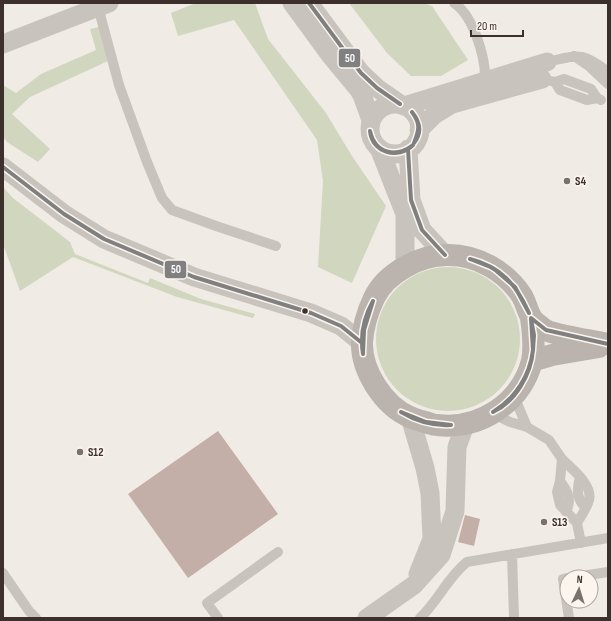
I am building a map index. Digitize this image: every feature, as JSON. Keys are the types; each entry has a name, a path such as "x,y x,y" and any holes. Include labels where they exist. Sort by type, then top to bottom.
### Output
{"main road":[{"path":"445,255 468,257 490,265 508,279 522,297 531,318 534,340 532,361 525,379 514,396 500,409 483,419 465,425 436,426 410,417 391,404 376,387 366,366 362,344 366,317 377,292 395,273 405,267 419,260 445,255"},
{"path":"531,318 546,330 608,345"},
{"path":"532,361 552,355 608,345"}],"street":[{"path":"292,3 330,55 359,90 371,120"},
{"path":"309,3 361,73 377,88 402,105 410,109 415,115 419,130 418,137 414,144 401,153 394,154 386,152 374,143 370,128 371,120 381,108 388,105 402,105 485,80 548,74"},
{"path":"3,44 96,6"},
{"path":"419,130 434,115 452,104 548,74"},
{"path":"379,148 405,214 405,267"},
{"path":"408,149 411,200 422,230 445,255"},
{"path":"3,167 64,214 104,239 194,277 311,313 341,326 362,344"},
{"path":"410,417 425,468 430,493 432,539 414,585"},
{"path":"367,618 414,585 441,555 455,510 457,447 465,425"}],"lane":[{"path":"458,4 477,35 485,71 485,80"},
{"path":"96,6 119,85 146,162 162,198 172,210 276,246"},
{"path":"548,74 574,56 586,56 608,72"},
{"path":"574,56 590,67 608,84"},
{"path":"548,74 591,89 599,100"},
{"path":"514,396 527,427"},
{"path":"492,414 510,422 527,427 549,440 562,460 580,477 587,486 589,500 577,523"},
{"path":"562,460 557,492 560,503 566,512 577,523 581,542"},
{"path":"420,618 430,608 458,568 467,562 608,538"},
{"path":"218,618 207,603 278,552"},
{"path":"512,554 514,618"},
{"path":"3,573 29,611 36,618"}],"green space":[{"path":"196,3 255,3 268,39 326,113 352,156 386,206 352,283 318,267 323,181 317,140 234,20 178,36 171,13"},
{"path":"349,3 423,3 432,6 468,60 441,76 411,76 387,53"},
{"path":"99,27 108,61 30,97 12,114 50,149 38,162 7,142 3,137 3,85 16,93 41,74 96,50 90,29"},
{"path":"3,187 13,198 70,242 75,254 148,283 150,278 201,299 255,314 253,318 177,297 73,257 20,291 3,244"},
{"path":"441,267 455,267 482,275 494,283 504,293 515,311 519,325 519,353 515,367 504,385 494,395 476,406 455,411 441,411 414,403 402,395 392,385 381,367 376,346 376,332 384,305 392,293 402,283 420,272"}],"building":[{"path":"218,431 278,514 188,578 128,494"},
{"path":"465,515 480,519 474,546 458,542"}],"transit line":[{"name":"50","path":"309,3 361,73 377,88 400,104"},
{"name":"50","path":"412,112 417,120 419,128 417,139 414,143"},
{"name":"50","path":"412,112 418,124 414,143"},
{"name":"50","path":"370,131 376,145 387,152 400,152 413,145"},
{"name":"50","path":"370,131 375,145 387,152 400,152 407,150 413,145"},
{"name":"50","path":"408,149 411,200 422,230 445,255"},
{"name":"50","path":"3,167 64,214 104,239 194,277 311,313 341,326 362,343"},
{"name":"50","path":"470,259 481,262 499,272 506,278 519,293 529,313"},
{"name":"50","path":"470,259 493,268 515,287 529,313"},
{"name":"50","path":"363,354 362,340 364,327 367,314 373,301"},
{"name":"50","path":"363,354 364,330 373,301"},
{"name":"50","path":"531,318 546,330 608,344"},
{"name":"50","path":"531,319 534,335 533,350"},
{"name":"50","path":"531,319 533,350"},
{"name":"50","path":"493,412 509,400 515,393 529,368 533,350"},
{"name":"50","path":"493,412 509,401 521,386 526,377 532,359 533,350"},
{"name":"50","path":"401,412 426,422 451,425"},
{"name":"50","path":"401,412 425,422 438,425 451,425"}],"place":[{"name":"S4","path":"567,181"},
{"name":"S12","path":"80,452"},
{"name":"S13","path":"544,522"}]}
